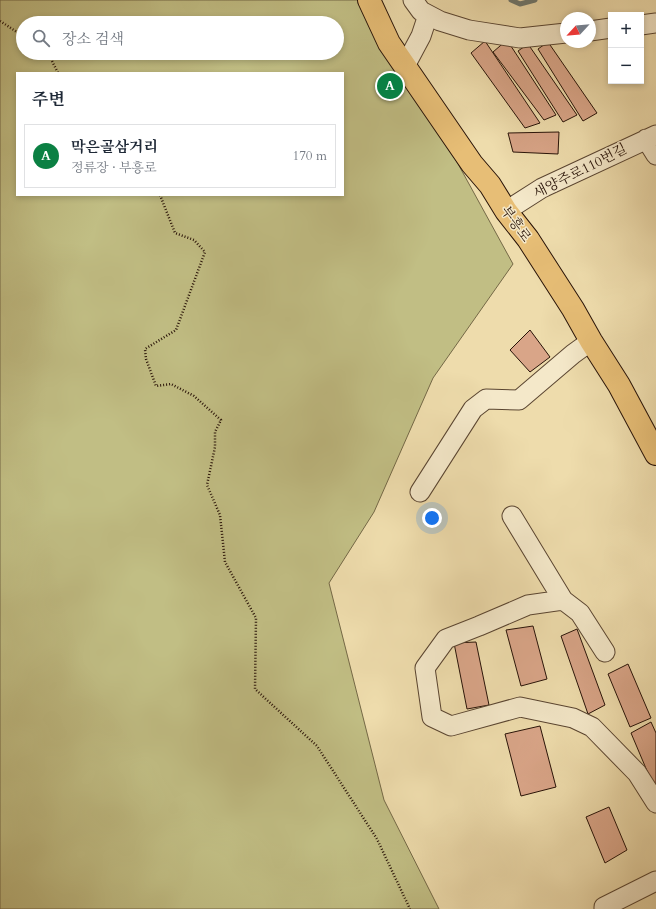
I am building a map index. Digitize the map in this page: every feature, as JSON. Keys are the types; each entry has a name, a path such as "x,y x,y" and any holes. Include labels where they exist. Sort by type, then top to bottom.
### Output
{"main road":[{"name":"부흥로","path":"368,0 389,43 472,164 490,185 506,211 528,239 573,309 619,385 656,454"}],"street":[{"path":"413,0 421,11 428,15 440,21 469,30 520,38 560,34"},
{"path":"405,66 421,36 428,15"},
{"path":"644,25 656,23"},
{"path":"596,30 608,28"},
{"path":"651,137 656,155"},
{"name":"새양주로110번길","path":"506,211 542,188 651,137"},
{"path":"420,492 473,409 486,399 519,400 573,354 591,341"},
{"path":"512,516 563,600 580,613 605,652"},
{"path":"563,600 528,605 446,639 425,668 432,717 452,726 520,707 573,718 592,727 637,773 656,803"},
{"path":"604,909 604,907 656,881"}],"path":[{"path":"0,21 16,31"},
{"path":"52,60 58,72"},
{"path":"160,196 175,233 194,240 205,252 176,330 145,349 146,359 156,386 171,384 194,396 221,420 215,432 215,447 207,485 220,515 225,562 256,618 255,689 317,746 377,839 410,909"}],"shaded area":[{"path":"0,0 368,0 513,264 433,378 374,512 329,583 384,800 439,909 0,909"}],"building":[{"path":"507,40 556,115 544,120 493,52"},
{"path":"485,41 540,123 525,128 471,53"},
{"path":"548,42 597,113 583,121 538,49"},
{"path":"528,44 577,115 563,122 518,51"},
{"path":"559,132 558,154 513,152 508,133"},
{"path":"530,330 550,357 530,372 510,350"},
{"path":"533,626 547,679 521,686 506,630"},
{"path":"577,629 605,705 588,714 561,636"},
{"path":"476,642 489,705 467,709 454,643"},
{"path":"628,664 651,718 630,727 608,674"},
{"path":"651,722 656,733 656,784 653,785 631,733"},
{"path":"540,726 556,787 521,796 505,734"},
{"path":"609,807 627,850 605,863 586,817"}],"waterway":[{"path":"511,0 520,4 535,0"}],"place":[{"name":"막은골삼거리","path":"390,86"}]}
